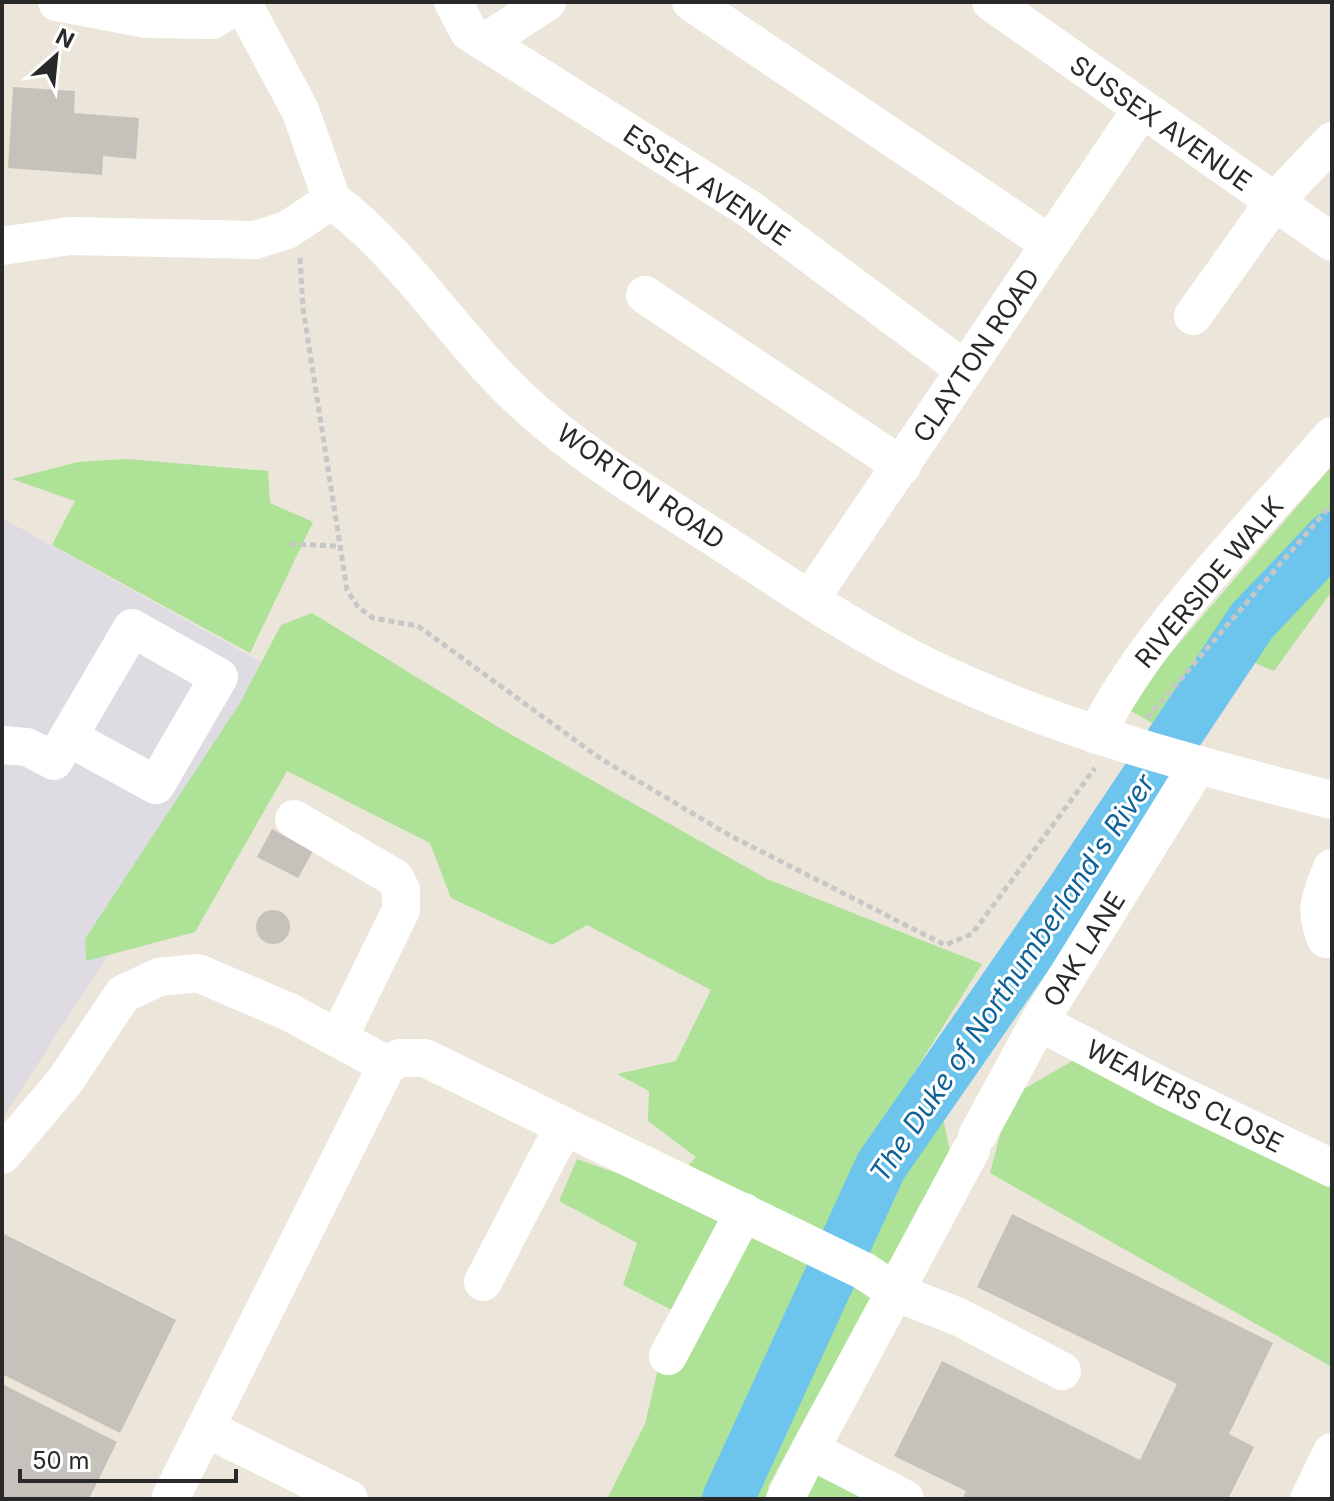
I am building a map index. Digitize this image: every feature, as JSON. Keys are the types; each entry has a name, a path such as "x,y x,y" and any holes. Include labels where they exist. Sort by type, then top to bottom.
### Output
{"street":[{"path":"2,246 70,236 255,240 287,230 332,200 300,110 242,2 212,20 146,19 57,2"},
{"name":"ESSEX AVENUE","path":"453,2 469,32 748,208 964,369"},
{"path":"485,42 547,2"},
{"path":"691,2 1050,244"},
{"name":"SUSSEX AVENUE","path":"991,2 1332,242"},
{"name":"CLAYTON ROAD","path":"810,599 1141,110"},
{"path":"1193,316 1274,202 1332,141"},
{"name":"WORTON ROAD","path":"332,200 366,226 518,397 607,469 810,599 925,665 1050,720 1189,762 1332,800"},
{"path":"645,295 902,466"},
{"name":"RIVERSIDE WALK","path":"1113,740 1113,700 1166,630 1332,436"},
{"path":"2,745 27,747 54,761 68,737"},
{"name":"OAK LANE","path":"785,1499 885,1284 974,1143 1039,1022 1189,762"},
{"path":"294,819 395,878 401,890 401,910 339,1037"},
{"path":"1326,939 1318,920 1318,904 1332,868"},
{"path":"2,1155 65,1081 123,994 159,977 198,973 339,1037 387,1065"},
{"name":"WEAVERS CLOSE","path":"1039,1022 1163,1087 1332,1168"},
{"path":"170,1499 387,1065 400,1058 425,1058 794,1236 885,1284 959,1317 1062,1371"},
{"path":"483,1282 564,1126"},
{"path":"668,1356 744,1212"},
{"path":"205,1428 349,1499"},
{"path":"810,1450 905,1499"},
{"path":"1309,1499 1332,1452"}],"path":[{"path":"287,230 302,261 303,308 338,546 347,590 358,607 373,618 418,626 601,759 729,835 945,945 972,934 1076,796 1113,740 1134,732 1332,504"},
{"path":"290,544 338,546"}],"shaded area":[{"path":"2,518 288,677 2,1119"}],"green space":[{"path":"127,459 268,471 270,503 313,522 250,653 52,545 75,501 12,479 78,462"},
{"path":"1332,466 1332,519 1260,598 1159,727 1131,711 1157,669"},
{"path":"1332,555 1332,591 1274,671 1248,660 1276,617"},
{"path":"312,613 498,727 767,879 982,964 902,1092 942,1113 950,1151 768,1487 792,1499 607,1499 645,1424 672,1310 623,1285 637,1243 559,1201 577,1159 666,1191 696,1157 648,1121 649,1091 617,1074 676,1061 711,990 587,925 552,945 451,898 430,843 287,771 195,932 86,961 85,939 240,703 281,625"},
{"path":"1074,1060 1332,1186 1332,1367 990,1173 1010,1097"},
{"path":"819,1470 870,1499 806,1499"}],"building":[{"path":"13,87 75,91 74,113 139,118 136,159 103,156 102,175 8,168"},
{"path":"272,829 313,851 298,878 257,857"},
{"path":"273,910 285,915 290,927 285,939 273,944 261,939 256,927 261,915"},
{"path":"1012,1214 1273,1343 1229,1434 1254,1447 1228,1499 962,1499 966,1491 894,1456 942,1361 1140,1460 1177,1384 977,1287"},
{"path":"2,1233 176,1320 120,1433 2,1374"},
{"path":"2,1384 117,1442 89,1499 2,1499"}],"waterway":[{"name":"The Duke of Northumberland's River","path":"728,1499 881,1166 1069,895 1252,621 1332,537"}]}
